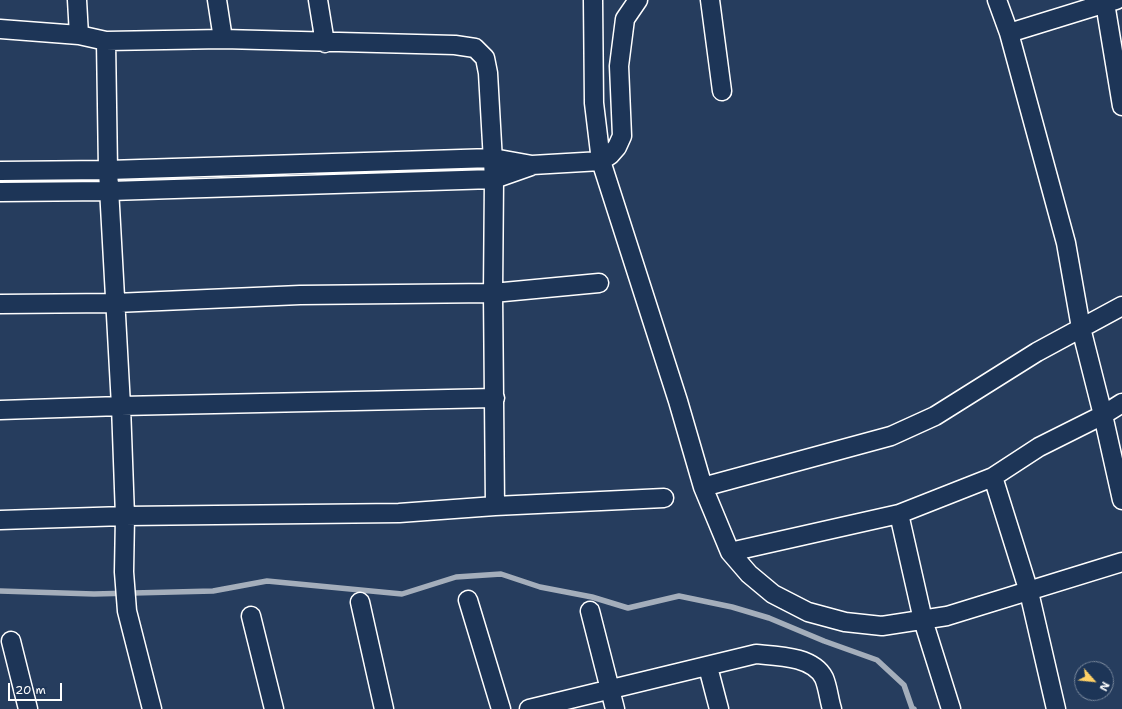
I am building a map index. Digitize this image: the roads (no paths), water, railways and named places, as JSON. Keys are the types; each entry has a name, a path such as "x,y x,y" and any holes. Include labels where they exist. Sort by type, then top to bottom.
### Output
{"street":[{"path":"77,0 79,36"},
{"path":"217,0 223,39"},
{"path":"318,0 324,42"},
{"path":"593,0 594,103 601,162 678,401 703,487 730,552 749,574 773,594 808,612 845,622 882,626 948,616 1122,562"},
{"path":"0,171 108,170 493,158 532,165 601,162 617,147 622,136 618,66 625,19 638,0"},
{"path":"710,0 722,91"},
{"path":"997,0 1009,33 1066,243 1081,328 1103,415 1122,500"},
{"path":"1009,33 1110,2 1122,106"},
{"path":"0,29 79,36 106,41 223,39 455,45 475,48 485,58 488,73 494,180 493,293 495,506"},
{"path":"106,41 108,170 121,406 125,516 124,572 127,611 152,709"},
{"path":"0,192 110,191 494,180 532,165"},
{"path":"0,304 115,303 300,295 493,293 599,283"},
{"path":"703,487 892,436 935,416 1037,352 1122,306"},
{"path":"0,410 495,398"},
{"path":"730,552 899,514 993,477 1039,447 1103,415 1122,403"},
{"path":"993,477 1029,592 1056,709"},
{"path":"0,520 125,516 400,513 495,506 664,498"},
{"path":"899,514 923,620 951,709"},
{"path":"468,600 501,709"},
{"path":"360,602 384,709"},
{"path":"590,612 615,709"},
{"path":"250,616 274,709"},
{"path":"11,642 28,709"},
{"path":"529,709 708,667 756,654 797,659 813,666 824,678 832,709"},
{"path":"708,667 719,709"}],"waterway":[{"path":"0,591 94,594 213,591 267,581 402,594 456,577 501,574 540,587 592,597 628,608 679,596 732,607 769,618 824,641 877,660 904,685 912,708 914,709"}]}
